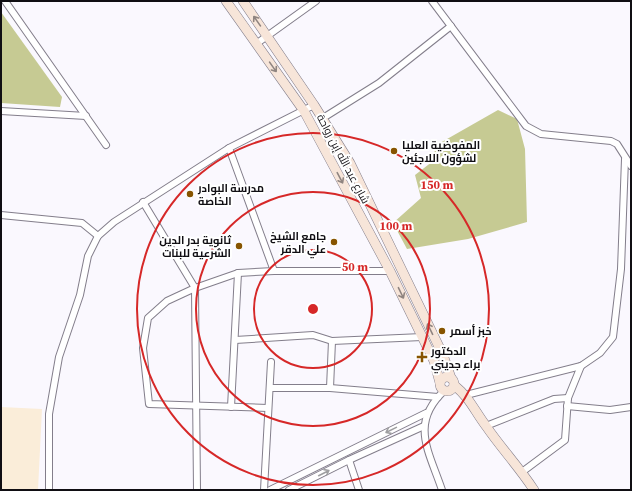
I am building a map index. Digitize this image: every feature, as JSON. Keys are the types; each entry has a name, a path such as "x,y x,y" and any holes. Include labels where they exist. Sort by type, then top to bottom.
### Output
{"street":[{"path":"5,1 106,145"},
{"name":"شارع عبد الله إبن رواحة","path":"226,1 304,111 390,271 434,361 443,386"},
{"name":"شارع عبد الله إبن رواحة","path":"243,1 314,104 350,163 443,355 452,381"},
{"path":"256,44 316,1"},
{"path":"432,1 526,126 541,134 611,141 617,144 625,159 631,166"},
{"path":"323,118 379,83 451,26"},
{"path":"49,490 49,414 53,385 59,357 80,295 88,256 98,236 114,222 143,202 229,148 304,111 314,104"},
{"path":"1,111 86,116"},
{"path":"229,148 274,271"},
{"path":"466,395 581,366 600,353 613,337 621,269 625,159"},
{"path":"143,202 195,288 197,490"},
{"path":"1,215 82,223 98,236"},
{"path":"268,408 149,404 144,348 148,318 167,301 195,288 238,273 274,271 390,271"},
{"path":"231,407 238,273"},
{"path":"235,340 313,334 332,341 422,337"},
{"path":"330,388 332,341"},
{"path":"264,490 271,362"},
{"path":"522,472 565,440 568,398 581,366"},
{"path":"270,490 426,413 438,397 443,386 444,378 452,381 466,395 486,426 534,490"},
{"path":"270,388 330,388 438,397"},
{"path":"486,426 554,399 568,398"},
{"path":"567,406 610,410 631,407"},
{"path":"426,413 424,426 425,437 442,490"},
{"path":"289,490 349,460 424,426"},
{"path":"349,460 359,490"}],"shaded area":[{"path":"1,407 42,409 38,490 1,490"}],"green space":[{"path":"1,12 62,97 60,107 1,103"},
{"path":"498,110 517,119 525,149 527,222 468,239 407,249 393,223 421,198 415,175 437,158 433,147"}],"place":[{"name":"المفوضية العليا لشؤون اللاجئين","path":"394,151"},
{"name":"مدرسة البوادر الخاصة","path":"190,194"},
{"name":"جامع الشيخ علي الدقر","path":"334,242"},
{"name":"ثانوية بدر الدين الشرعية للبنات","path":"239,246"},
{"name":"خبز أسمر","path":"442,331"},
{"name":"الدكتور براء جديني","path":"422,357"}]}
